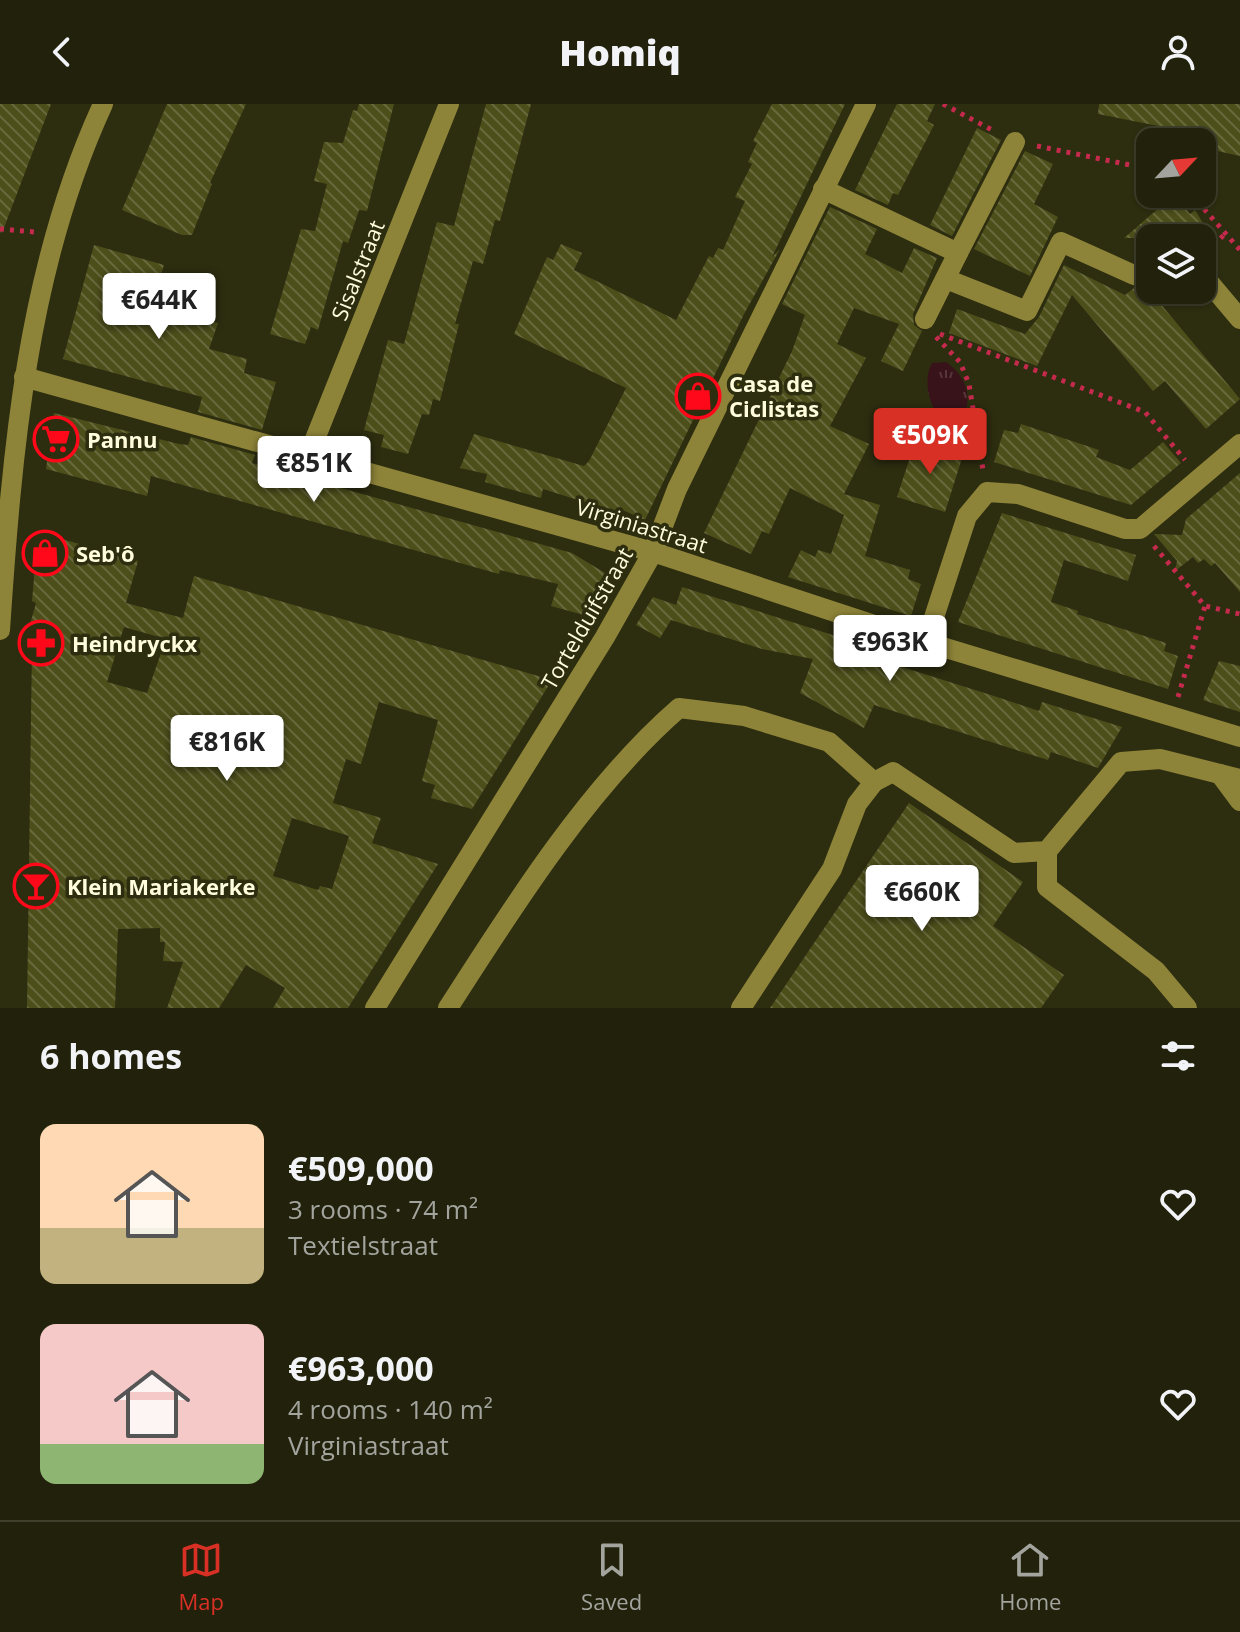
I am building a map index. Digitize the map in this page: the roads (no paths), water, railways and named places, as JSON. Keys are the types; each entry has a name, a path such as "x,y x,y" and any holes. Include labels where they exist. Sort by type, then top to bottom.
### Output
{"street":[{"path":"0,630 10,469 24,377 55,233 82,149 103,104"},
{"name":"Sisalstraat","path":"309,454 449,104"},
{"name":"Tortelduifstraat","path":"375,1008 605,637 653,552 677,489 866,104"},
{"path":"925,319 1015,142"},
{"path":"823,189 958,253"},
{"path":"946,279 1027,311 1061,242 1136,273"},
{"path":"1216,291 1240,319"},
{"name":"Virginiastraat","path":"24,377 653,552 926,642 1240,737"},
{"path":"926,642 967,516 987,492 1018,494 1125,529 1140,529 1240,444"},
{"path":"448,1008 512,908 638,744 679,708 744,716 829,742 874,782"},
{"path":"1187,1008 1156,971 1047,887 1047,851 1121,762 1160,759 1240,779"},
{"path":"741,1008 832,869 857,804 874,782 893,772 1014,853 1047,851"},
{"path":"1220,774 1240,801"}],"place":[{"name":"Casa de Ciclistas","path":"698,396"},
{"name":"Pannu","path":"56,439"},
{"name":"Seb'ô","path":"45,553"},
{"name":"Heindryckx","path":"41,643"},
{"name":"Klein Mariakerke","path":"36,886"}]}
